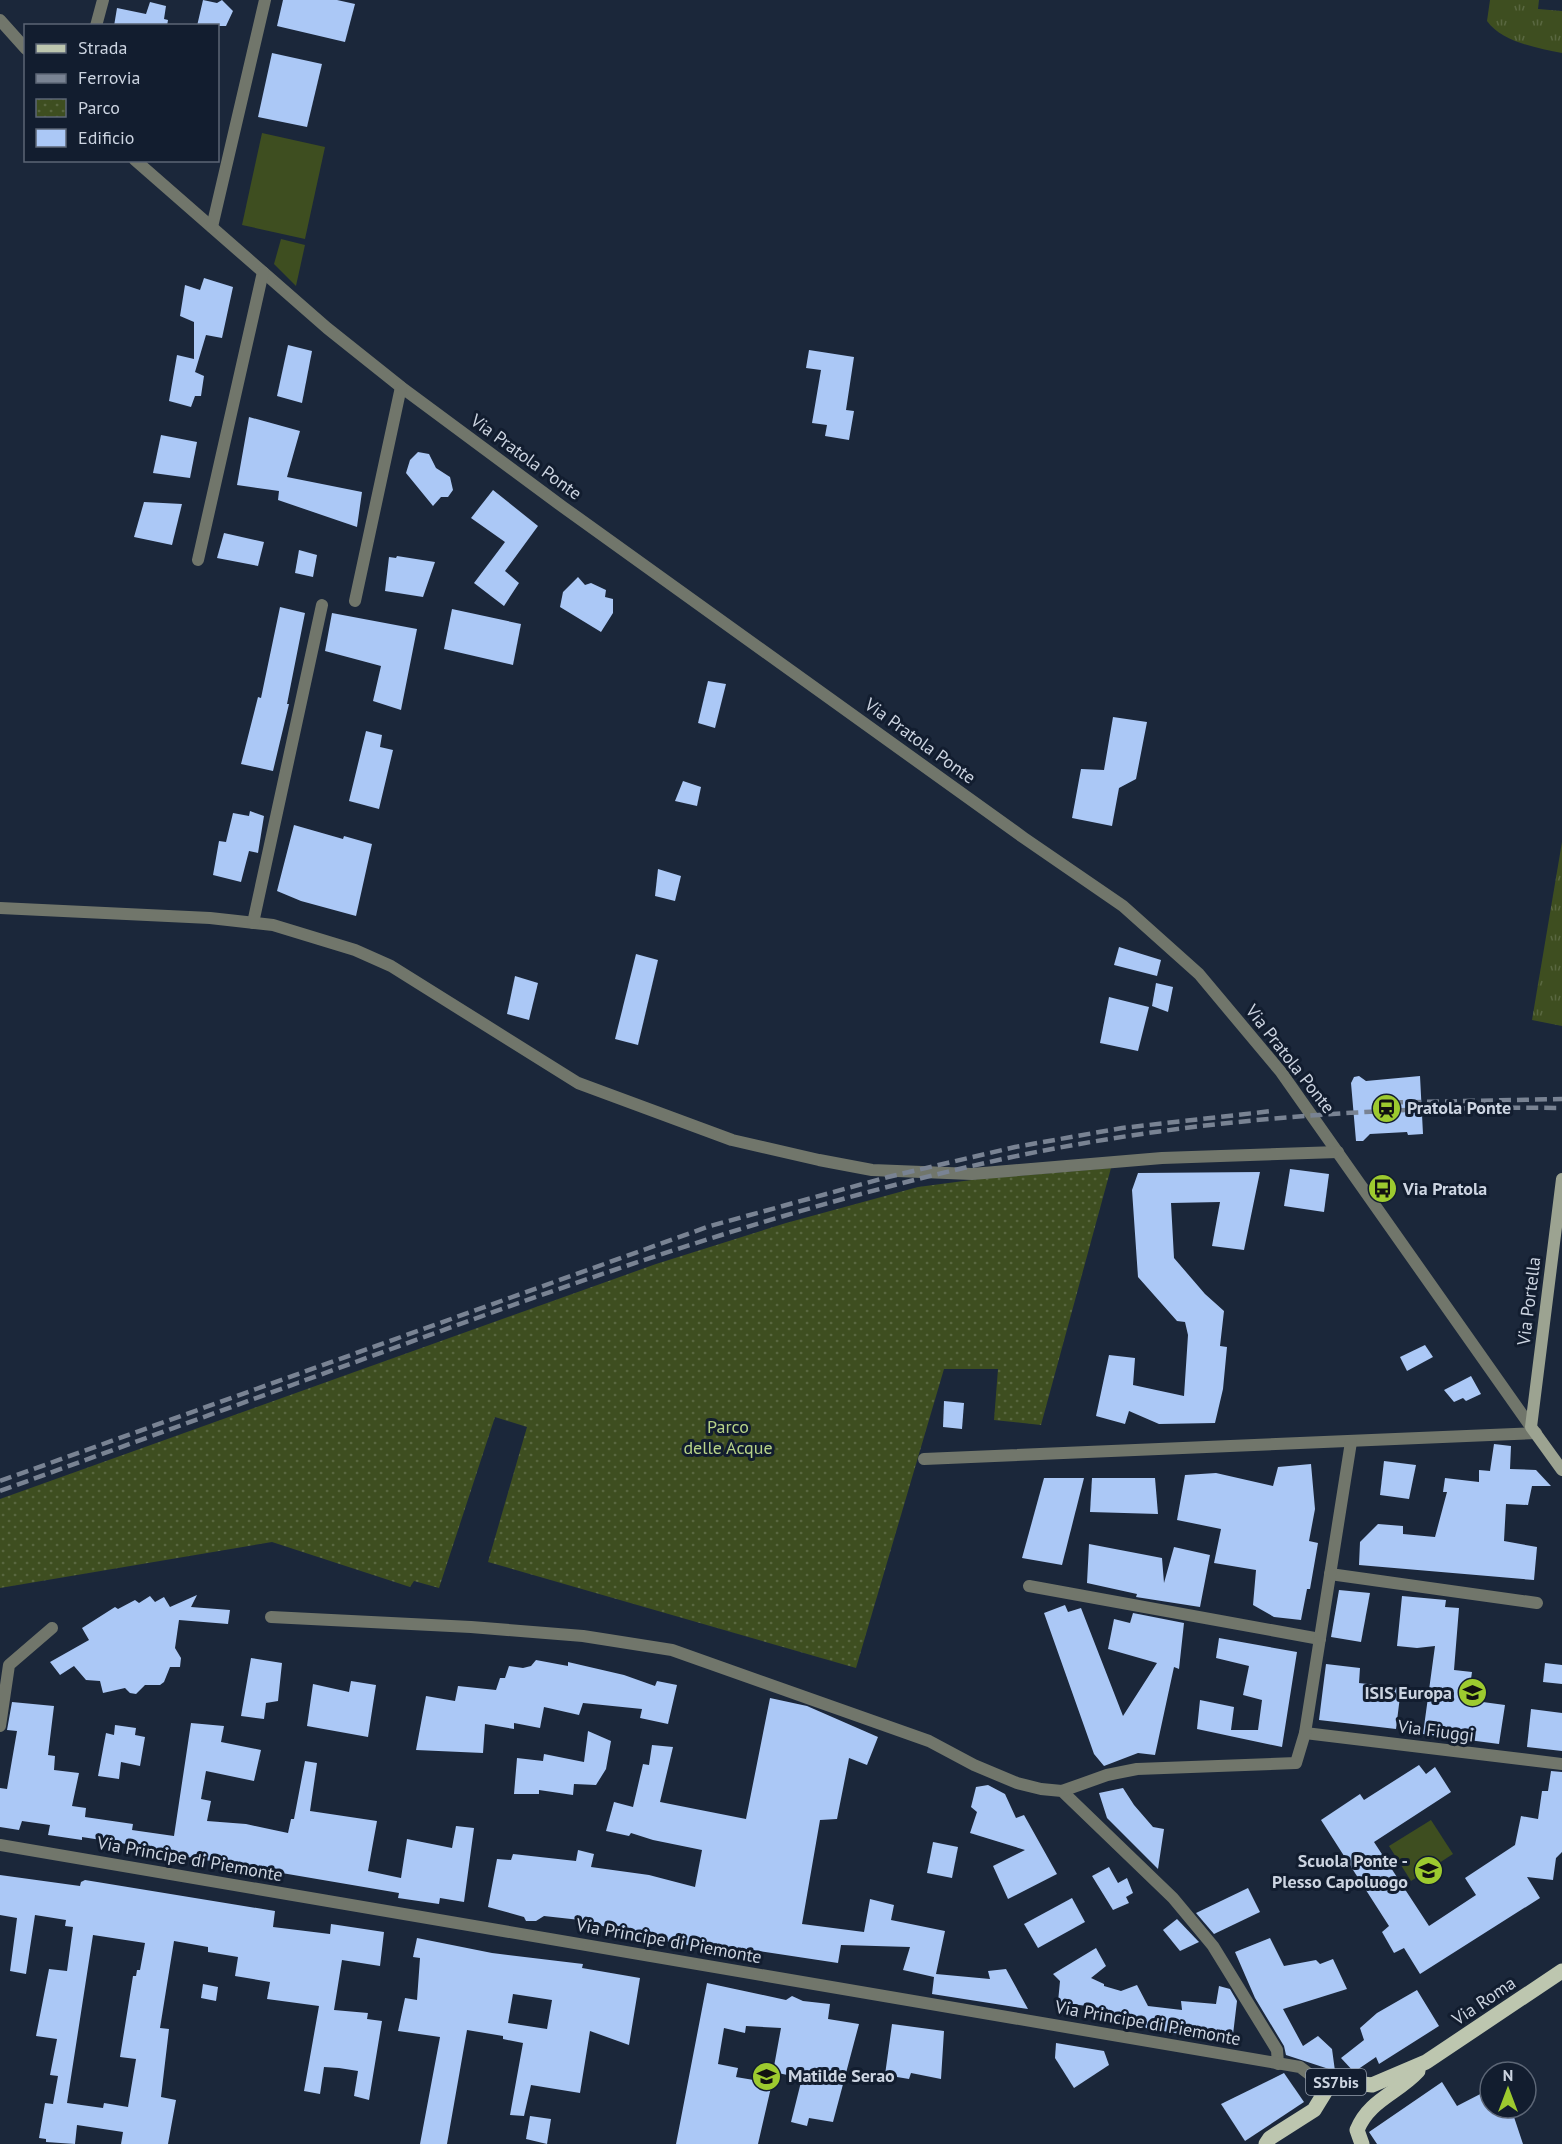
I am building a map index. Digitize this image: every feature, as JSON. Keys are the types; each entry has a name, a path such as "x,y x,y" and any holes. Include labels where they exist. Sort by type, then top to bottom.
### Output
{"main road":[{"name":"Via Portella","path":"1534,1430 1562,1179"},
{"name":"Via Pratola Ponte","path":"1534,1430 1562,1470"},
{"name":"Via Roma","path":"1426,2062 1562,1971"},
{"name":"SS7bis","path":"1266,2144 1270,2138 1314,2110 1326,2087 1337,2081 1372,2085 1426,2062"},
{"name":"SS7bis","path":"1362,2144 1357,2130 1365,2116 1379,2100 1414,2076 1426,2062"}],"street":[{"path":"97,24 103,0"},
{"path":"212,227 265,0"},
{"path":"0,20 24,48"},
{"name":"Via Pratola Ponte","path":"137,162 263,272 401,387 563,507 1024,838 1123,906 1199,974 1281,1072 1534,1430"},
{"path":"198,560 263,272"},
{"path":"355,600 401,387"},
{"path":"253,923 322,605"},
{"path":"0,908 210,918 273,925 355,950 391,966 578,1083 732,1140 872,1170 972,1174 1162,1158 1338,1152"},
{"path":"924,1459 1352,1442 1534,1430"},
{"path":"271,1617 471,1626 584,1636 672,1650 929,1741 974,1765 1017,1783 1041,1790 1062,1791 1107,1775 1137,1769 1296,1763 1305,1733 1352,1442"},
{"path":"1330,1574 1537,1603"},
{"path":"1029,1586 1320,1639"},
{"path":"0,1726 9,1665 52,1628"},
{"name":"Via Fiuggi","path":"1305,1733 1562,1764"},
{"path":"1062,1791 1173,1898 1213,1946 1276,2050 1278,2064"},
{"name":"Via Principe di Piemonte","path":"0,1845 1300,2067 1326,2087"}],"green space":[{"path":"1490,0 1539,0 1538,9 1562,11 1562,53 1521,43 1502,34 1487,21"},
{"path":"262,133 325,147 305,239 242,225"},
{"path":"281,239 305,245 296,286 274,264"},
{"path":"1562,842 1562,1026 1532,1020"},
{"name":"Parco delle Acque","path":"1111,1168 1041,1425 994,1420 998,1369 944,1369 856,1668 488,1562 527,1427 495,1417 439,1588 414,1581 410,1587 272,1542 0,1588 0,1499 656,1264 786,1223 918,1187 979,1179"},
{"path":"1431,1820 1453,1854 1411,1881 1389,1846"}],"building":[{"path":"203,0 217,3 222,0 233,11 226,26 197,24"},
{"path":"283,0 337,0 355,4 345,42 277,26"},
{"path":"150,2 166,6 164,19 168,20 167,24 114,24 117,8 146,14"},
{"path":"272,53 322,64 307,127 258,117"},
{"path":"204,278 233,287 222,338 206,335 195,372 204,376 201,396 195,396 191,407 169,401 177,355 194,359 194,322 180,316 185,285 200,290"},
{"path":"288,345 312,351 302,403 277,396"},
{"path":"809,350 854,357 846,410 854,411 849,440 825,436 827,425 812,423 821,370 806,368"},
{"path":"249,417 300,431 287,477 362,492 357,527 278,500 279,491 237,485"},
{"path":"161,435 197,442 190,478 153,473"},
{"path":"418,452 429,454 436,468 450,477 453,490 448,497 441,497 433,506 406,473 410,460"},
{"path":"493,490 538,526 505,571 519,583 504,606 474,583 505,542 471,518"},
{"path":"144,502 182,504 172,545 134,537"},
{"path":"224,533 264,542 258,566 217,558"},
{"path":"299,550 317,555 313,577 295,573"},
{"path":"397,556 435,562 423,597 385,591 389,557 396,558"},
{"path":"578,577 585,585 591,583 606,590 605,597 613,599 613,613 601,632 560,607 563,592"},
{"path":"280,607 305,613 287,704 289,704 273,771 241,764 258,697 261,698"},
{"path":"452,609 521,624 513,665 444,649"},
{"path":"332,613 417,629 401,710 373,701 381,666 325,651"},
{"path":"708,681 726,684 715,728 698,723"},
{"path":"1113,717 1147,722 1136,779 1119,788 1112,826 1072,818 1081,769 1104,770"},
{"path":"366,731 382,735 380,747 393,750 379,809 349,801"},
{"path":"683,781 701,787 697,806 675,801"},
{"path":"250,811 264,816 258,853 249,851 241,882 213,875 219,841 226,842 233,813 249,816"},
{"path":"294,825 343,839 344,836 372,844 356,916 301,901 277,891"},
{"path":"658,869 681,876 675,901 655,896"},
{"path":"1119,947 1161,960 1157,976 1114,965"},
{"path":"636,954 658,960 638,1045 615,1039"},
{"path":"515,976 538,983 529,1020 507,1014"},
{"path":"1156,983 1173,987 1168,1012 1152,1006"},
{"path":"1109,997 1149,1007 1138,1051 1100,1043"},
{"path":"1359,1076 1366,1081 1420,1076 1423,1134 1408,1135 1407,1132 1370,1134 1363,1141 1356,1141 1351,1083 1354,1077"},
{"path":"1290,1169 1329,1174 1324,1212 1284,1206"},
{"path":"1260,1172 1244,1250 1212,1246 1220,1202 1171,1203 1174,1258 1205,1294 1224,1311 1220,1346 1227,1347 1223,1389 1215,1423 1159,1424 1129,1411 1125,1424 1096,1416 1109,1355 1135,1358 1133,1385 1184,1396 1188,1335 1185,1322 1177,1321 1138,1277 1132,1190 1138,1173"},
{"path":"1425,1345 1433,1357 1407,1371 1400,1357"},
{"path":"1471,1376 1481,1394 1466,1401 1463,1398 1454,1402 1444,1390"},
{"path":"944,1401 964,1403 962,1429 943,1427"},
{"path":"1494,1444 1511,1446 1510,1469 1536,1470 1551,1486 1532,1486 1528,1505 1506,1504 1504,1541 1537,1547 1534,1580 1359,1565 1360,1542 1378,1524 1403,1526 1403,1534 1435,1537 1447,1492 1443,1492 1445,1478 1479,1482 1479,1470 1490,1471"},
{"path":"1384,1461 1416,1465 1409,1499 1380,1495"},
{"path":"1311,1464 1315,1509 1309,1541 1318,1543 1310,1589 1307,1589 1301,1620 1274,1617 1253,1605 1256,1570 1214,1563 1221,1529 1177,1520 1185,1475 1216,1473 1273,1486 1278,1467"},
{"path":"1044,1478 1084,1478 1062,1565 1022,1558"},
{"path":"1092,1478 1155,1478 1158,1514 1090,1512"},
{"path":"1089,1544 1162,1558 1164,1583 1174,1547 1210,1555 1200,1607 1136,1597 1137,1594 1087,1583"},
{"path":"1339,1590 1370,1593 1361,1642 1331,1637"},
{"path":"197,1595 191,1607 230,1610 228,1624 179,1620 175,1648 181,1658 180,1667 170,1667 164,1682 160,1685 145,1685 136,1694 130,1693 125,1688 103,1693 100,1681 86,1680 74,1666 60,1675 50,1662 89,1640 82,1628 115,1607 118,1609 135,1600 139,1603 150,1596 155,1602 164,1597 170,1607"},
{"path":"1402,1596 1446,1600 1445,1607 1459,1608 1454,1670 1472,1672 1468,1700 1505,1705 1499,1744 1423,1734 1435,1646 1417,1648 1397,1646"},
{"path":"1065,1605 1068,1612 1081,1608 1123,1716 1157,1663 1108,1649 1114,1619 1130,1623 1133,1613 1184,1623 1179,1669 1174,1667 1155,1755 1138,1753 1104,1766 1094,1754 1044,1613"},
{"path":"1219,1638 1297,1652 1282,1747 1197,1729 1200,1700 1234,1707 1231,1730 1258,1730 1262,1700 1243,1695 1249,1666 1216,1658"},
{"path":"251,1658 282,1663 278,1701 266,1703 264,1719 241,1716"},
{"path":"536,1660 568,1666 568,1662 624,1675 655,1686 657,1681 677,1685 668,1724 640,1718 642,1709 583,1703 579,1715 544,1707 540,1728 514,1723 514,1729 485,1724 483,1753 416,1750 426,1696 455,1701 458,1686 496,1690 500,1678 505,1678 509,1666 523,1668 531,1666"},
{"path":"1545,1663 1562,1665 1562,1684 1543,1682"},
{"path":"1326,1664 1360,1668 1359,1683 1401,1688 1396,1729 1319,1720"},
{"path":"351,1681 376,1685 368,1737 307,1726 313,1684 349,1692"},
{"path":"770,1698 807,1706 878,1737 867,1765 849,1758 837,1819 820,1820 802,1924 864,1932 870,1899 894,1905 891,1920 945,1931 936,1974 990,1979 988,1971 1006,1969 1028,2009 932,1994 934,1977 903,1970 910,1947 841,1945 838,1963 752,1950 751,1956 648,1938 580,1920 544,1916 536,1921 526,1921 524,1917 488,1907 497,1859 511,1860 513,1854 576,1861 578,1850 594,1854 591,1867 649,1875 695,1887 702,1850 631,1833 629,1836 606,1831 614,1802 633,1807 643,1764 649,1765 652,1745 673,1747 660,1802 746,1819"},
{"path":"12,1702 54,1706 48,1755 55,1756 54,1770 79,1773 72,1806 86,1808 85,1817 133,1824 132,1830 174,1836 191,1723 224,1726 221,1742 261,1750 254,1781 206,1771 201,1799 211,1801 207,1821 246,1824 288,1833 291,1819 294,1819 305,1761 317,1763 310,1811 377,1821 368,1871 401,1878 407,1839 452,1848 456,1826 474,1828 464,1902 440,1898 439,1904 398,1898 399,1893 170,1854 151,1850 152,1848 82,1837 82,1840 48,1835 50,1825 22,1821 19,1830 0,1827 0,1788 7,1789 17,1731 7,1730"},
{"path":"1531,1709 1562,1713 1562,1751 1527,1747"},
{"path":"115,1725 136,1728 135,1735 145,1737 140,1766 121,1762 119,1779 98,1776 106,1733 114,1735"},
{"path":"588,1731 611,1741 606,1769 596,1785 574,1784 573,1795 539,1790 539,1794 514,1794 517,1758 543,1761 544,1754 584,1762"},
{"path":"1419,1765 1426,1774 1435,1767 1451,1792 1374,1842 1429,1926 1476,1895 1465,1878 1515,1845 1521,1816 1538,1819 1542,1791 1548,1791 1551,1771 1562,1772 1562,1852 1556,1858 1553,1880 1527,1877 1540,1898 1420,1974 1404,1948 1394,1953 1382,1932 1389,1926 1321,1820 1360,1794 1364,1800"},
{"path":"988,1785 1005,1794 1016,1818 1024,1815 1057,1874 1008,1899 993,1866 1025,1850 970,1833 977,1812 971,1807 976,1787"},
{"path":"1123,1788 1153,1827 1164,1829 1158,1869 1107,1818 1099,1793"},
{"path":"933,1842 958,1847 952,1878 927,1873"},
{"path":"1109,1867 1118,1883 1127,1878 1133,1893 1126,1897 1129,1903 1113,1910 1092,1876"},
{"path":"0,1875 80,1886 85,1880 275,1911 273,1927 330,1934 331,1924 384,1932 380,1966 342,1960 334,2010 368,2013 367,2019 382,2021 369,2100 354,2096 358,2071 339,2068 324,2067 320,2094 304,2091 319,2006 267,1999 270,1982 235,1976 238,1957 208,1952 208,1947 174,1941 160,2028 169,2029 161,2097 176,2100 168,2144 121,2144 123,2132 77,2125 75,2144 46,2142 46,2139 39,2138 45,2103 53,2104 58,2076 50,2075 57,2039 36,2036 49,1969 67,1971 73,1927 65,1926 66,1920 35,1915 26,1974 10,1971 17,1918 0,1915","holes":["93,1935 145,1943 140,1970 137,1970 136,1976 133,1976 120,2057 136,2059 128,2107 104,2103 103,2108 67,2103"]},
{"path":"1248,1888 1260,1912 1214,1934 1196,1913"},
{"path":"1072,1898 1085,1922 1038,1948 1024,1924"},
{"path":"1177,1919 1199,1942 1180,1951 1163,1930"},
{"path":"417,1938 492,1953 583,1964 582,1968 640,1978 629,2045 590,2031 580,2093 531,2085 524,2116 510,2115 523,2043 503,2039 503,2036 467,2030 447,2144 420,2144 440,2037 398,2031 405,1998 417,2000 420,1958 413,1957","holes":["513,1994 552,2000 547,2029 508,2023"]},
{"path":"1270,1938 1284,1966 1316,1960 1320,1964 1333,1959 1347,1989 1283,2009 1303,2046 1318,2036 1332,2049 1335,2071 1286,2055 1284,2046 1255,1998 1235,1952"},
{"path":"1096,1948 1106,1966 1091,1978 1104,1986 1121,1991 1137,1985 1148,2006 1182,2010 1181,2001 1216,2004 1219,1986 1230,1989 1237,2001 1232,2043 1100,2020 1108,2009 1058,2002 1060,1981 1053,1974"},
{"path":"707,1983 786,2000 792,1996 803,2001 830,2004 828,2019 859,2024 833,2122 809,2118 807,2126 791,2122 802,2078 773,2072 781,2028 746,2026 745,2033 724,2028 718,2064 738,2068 736,2077 772,2083 758,2144 676,2144"},
{"path":"203,1984 218,1987 216,2001 201,1998"},
{"path":"1417,1990 1439,2026 1379,2064 1376,2057 1354,2072 1341,2058 1364,2040 1360,2028 1377,2013"},
{"path":"892,2024 944,2031 941,2079 911,2073 909,2079 885,2075"},
{"path":"1056,2043 1104,2051 1109,2065 1074,2088 1055,2058"},
{"path":"1284,2073 1304,2102 1245,2141 1221,2104"},
{"path":"1442,2082 1457,2106 1478,2095 1478,2120 1515,2120 1523,2144 1377,2144 1369,2132"},
{"path":"530,2116 551,2119 547,2144 526,2139"}],"railway":[{"path":"1373,1103 1562,1099"},
{"path":"0,1491 630,1265 781,1217 934,1175 1080,1144 1217,1124 1424,1109 1562,1108"},
{"path":"0,1481 710,1226 888,1177 1015,1147 1122,1128 1272,1111"}],"place":[{"name":"Pratola Ponte","path":"1386,1108"},
{"name":"Via Pratola","path":"1382,1189"},
{"name":"ISIS Europa","path":"1473,1693"},
{"name":"Scuola Ponte - Plesso Capoluogo","path":"1429,1871"},
{"name":"Matilde Serao","path":"767,2076"}]}
